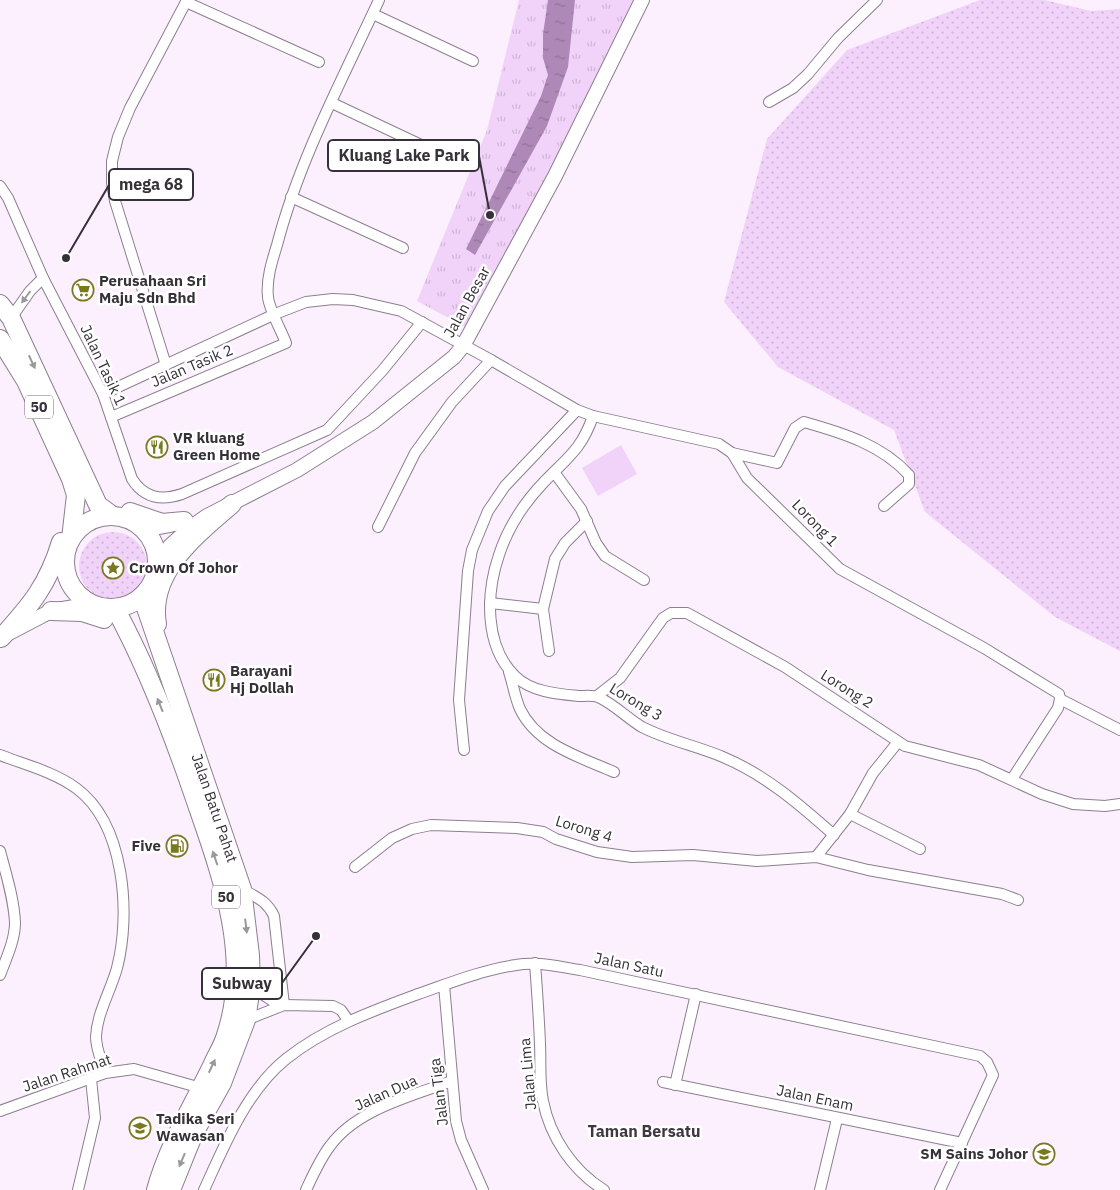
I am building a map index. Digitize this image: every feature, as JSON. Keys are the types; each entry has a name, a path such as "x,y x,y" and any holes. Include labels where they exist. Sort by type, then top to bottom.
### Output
{"highway":[{"path":"0,304 11,318 98,505 113,516 135,523 144,530 154,547 157,567 152,583 142,596 129,604 115,608 92,604"},
{"name":"50","path":"0,339 26,381 76,495 66,569 70,584 80,596 92,604"},
{"path":"5,635 33,603 45,583 57,555 65,527 68,498 63,462"},
{"path":"91,489 115,506 148,520 162,523 184,522"},
{"path":"161,655 155,614 156,599 167,571 191,541 232,504"},
{"path":"69,547 79,529 101,517 113,516"},
{"name":"Jalan Batu Pahat","path":"142,596 242,889 250,955 251,987 246,1020 222,1083 194,1133 171,1190"},
{"name":"Jalan Batu Pahat","path":"115,608 138,651 178,751 220,873 230,915 236,954 234,1001 226,1036 161,1170 156,1190"},
{"path":"51,611 82,612 111,621 122,629 138,651"}],"main road":[{"name":"Jalan Besar","path":"144,530 207,516 297,470 380,418 447,364 463,346 554,176 642,0"},
{"name":"Jalan Besar","path":"157,567 179,537 207,516"},
{"path":"5,635 34,611 48,591 69,547"},
{"path":"5,635 51,611 92,604"}],"street":[{"path":"275,314 268,298 270,275 291,197 379,0"},
{"path":"769,102 793,88 808,74 838,38 876,0"},
{"path":"166,365 115,201 112,183 112,161 118,136 130,108 187,1 319,62"},
{"path":"373,14 473,62"},
{"path":"332,103 438,153"},
{"name":"Jalan Tasik 1","path":"0,186 8,198 43,278 103,394 132,479 139,489 160,498 182,494 327,430 382,371 422,322"},
{"path":"291,197 403,248"},
{"path":"11,318 30,291 43,278"},
{"path":"103,394 275,314 306,302 333,299 387,307 401,311 577,410 593,416 710,441 732,453 777,463 795,428 804,422 845,433 895,459 909,475 909,484 884,506"},
{"name":"Jalan Tasik 2","path":"111,417 286,343 275,314"},
{"path":"378,527 415,453 452,402 491,360"},
{"path":"464,750 460,700 468,571 472,550 488,511 504,486 577,410"},
{"name":"Lorong 3","path":"593,416 580,446 571,458 554,472 527,501 514,520 499,555 490,603 492,629 501,657 516,678 543,691 597,696 642,727 719,755 757,774 834,835"},
{"name":"Lorong 1","path":"732,453 747,478 840,568 1048,686 1058,694 1060,699 1120,730"},
{"path":"554,472 588,520 596,543 605,556 644,580"},
{"path":"549,651 544,609 555,559 588,520"},
{"path":"490,603 544,609"},
{"name":"Lorong 2","path":"597,696 620,678 663,618 671,613 680,611 696,616 784,667 890,734 898,742 913,749 978,765 1042,794 1073,804 1105,806 1120,804"},
{"path":"508,668 520,709 532,726 554,745 614,772"},
{"path":"1012,779 1058,708 1060,699"},
{"path":"816,857 850,814 877,768 898,742"},
{"path":"0,755 53,775 77,789 95,808 110,835 121,875 124,921 121,952 96,1037 105,1073"},
{"path":"850,814 920,849"},
{"name":"Lorong 4","path":"355,867 392,838 412,829 430,825 531,829 597,852 632,857 693,855 758,861 816,857 868,870 1002,894 1018,900"},
{"path":"0,851 10,887 15,924 0,975"},
{"path":"242,889 270,906 274,916 282,1005"},
{"name":"Jalan Satu","path":"208,1189 236,1124 253,1096 286,1059 348,1020 490,970 535,963 580,970 696,994 980,1056 987,1062 993,1075 940,1190"},
{"name":"Jalan Lima","path":"535,963 541,1079 543,1100 548,1118 563,1150 589,1180 604,1190"},
{"name":"Jalan Tiga","path":"444,985 456,1121 461,1140 483,1190"},
{"path":"251,987 282,1005"},
{"path":"675,1085 696,994"},
{"path":"246,1020 282,1005 333,1006 341,1010 348,1020"},
{"name":"Jalan Rahmat","path":"0,1111 105,1073 134,1069 201,1088"},
{"path":"78,1190 96,1118 91,1079"},
{"name":"Jalan Dua","path":"306,1190 330,1145 356,1122 404,1099 452,1081"},
{"name":"Jalan Enam","path":"663,1082 962,1143"},
{"path":"820,1190 837,1119"}],"green space":[{"path":"519,0 640,0 469,329 417,301 487,130"},
{"path":"980,0 1045,0 1091,11 1120,9 1120,651 1055,617 925,512 894,430 778,367 724,302 767,139 847,50"},
{"path":"621,445 637,474 598,496 582,468"},
{"path":"113,532 126,535 137,542 144,553 147,566 144,579 137,590 126,597 113,600 100,597 89,590 82,579 79,566 82,553 89,542 100,535"}],"water":[{"path":"548,0 575,0 568,67 547,126 475,255 466,249 541,96 548,75 543,58 543,34"}],"place":[{"name":"Kluang Lake Park","path":"490,215"},
{"name":"mega 68","path":"66,258"},
{"name":"Perusahaan Sri Maju Sdn Bhd","path":"83,290"},
{"name":"VR kluang Green Home","path":"157,447"},
{"name":"Crown Of Johor","path":"113,568"},
{"name":"Barayani Hj Dollah","path":"214,680"},
{"name":"Five","path":"177,846"},
{"name":"Subway","path":"316,936"},
{"name":"Tadika Seri Wawasan","path":"140,1128"},
{"name":"SM Sains Johor","path":"1044,1154"}],"district":[{"name":"Taman Bersatu","path":"644,1131"}]}
